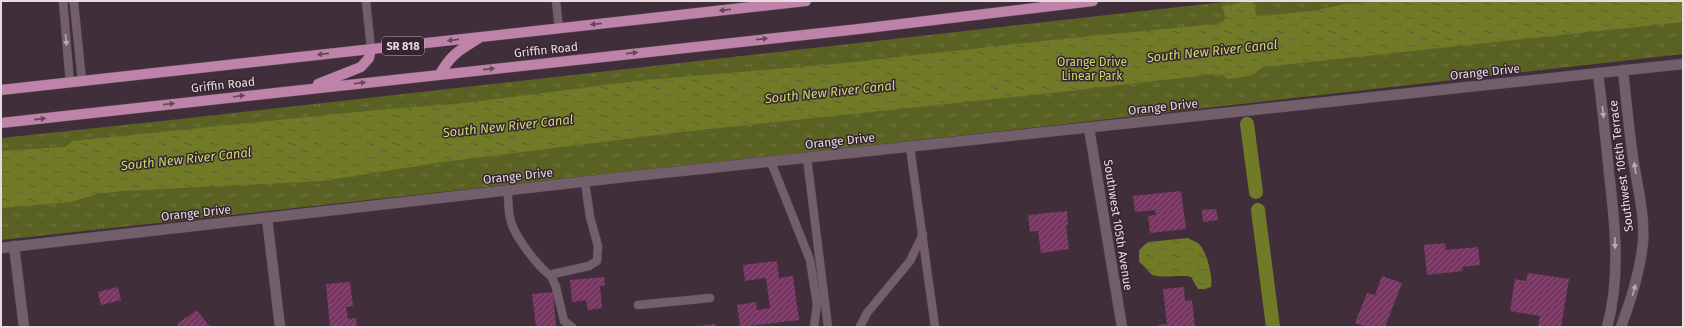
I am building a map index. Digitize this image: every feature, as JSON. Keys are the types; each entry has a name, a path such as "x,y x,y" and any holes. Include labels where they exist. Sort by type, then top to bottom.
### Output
{"main road":[{"name":"Griffin Road","path":"1,90 806,1"},
{"name":"Griffin Road","path":"1,123 307,88 851,30 1093,1"},
{"path":"440,74 448,60 481,37"},
{"path":"307,88 361,67 369,58 371,49"}],"street":[{"name":"Orange Drive","path":"1,248 508,190 1683,64"},
{"name":"Southwest 106th Terrace","path":"1621,327 1633,293 1639,269 1643,240 1641,207 1633,156 1623,70"},
{"name":"Southwest 106th Terrace","path":"1598,73 1613,208 1615,242 1614,292 1607,327"},
{"name":"Southwest 105th Avenue","path":"1089,128 1122,327"},
{"path":"267,218 280,327"},
{"path":"14,246 24,327"}],"lane":[{"path":"63,1 70,82"},
{"path":"73,1 82,81"},
{"path":"366,1 371,49"},
{"path":"556,1 559,28"},
{"path":"910,147 935,327"},
{"path":"807,158 828,327"},
{"path":"771,162 810,260 816,304 814,327"},
{"path":"551,276 589,266 598,261 598,246 590,217 585,182"},
{"path":"508,190 509,214 516,234 544,271 551,276 556,287 564,321 572,327"},
{"path":"860,327 867,313 910,262 923,234"},
{"path":"638,305 710,298"}],"green space":[{"name":"Orange Drive Linear Park","path":"1232,1 1683,1 1683,54 1039,127 1,240 1,138"}],"water":[{"name":"South New River Canal","path":"1254,1 1256,15 1262,16 1312,11 1345,4 1386,1 1683,1 1683,22 1264,67 1257,71 1254,75 1228,79 1223,75 1214,74 1052,93 682,132 443,162 322,181 123,191 96,194 71,202 1,208 1,151 65,147 73,141 387,109 456,104 645,80 836,64 1060,39 1217,24 1224,21 1225,16 1222,6"},
{"path":"1188,238 1199,244 1205,253 1210,271 1211,287 1198,289 1191,277 1187,276 1163,277 1153,275 1139,262 1139,250 1148,242"}],"building":[{"path":"1181,191 1186,229 1150,233 1148,216 1156,215 1155,210 1135,212 1133,196"},
{"path":"1216,209 1218,220 1203,222 1202,210"},
{"path":"1067,211 1068,225 1066,226 1069,249 1041,253 1038,231 1030,232 1028,215"},
{"path":"1445,243 1446,250 1478,247 1480,265 1462,267 1463,271 1427,275 1424,245"},
{"path":"777,261 779,278 793,276 799,320 740,327 737,305 756,302 757,310 770,308 766,278 745,281 743,265"},
{"path":"1528,273 1569,279 1561,327 1538,327 1540,316 1510,311 1515,279 1526,281"},
{"path":"1382,276 1402,283 1385,327 1367,327 1355,323 1367,293 1375,295"},
{"path":"604,277 605,285 600,286 602,308 588,310 586,300 572,302 570,280"},
{"path":"350,282 353,306 346,307 348,319 356,318 357,327 330,327 326,284"},
{"path":"118,287 121,300 101,305 98,292"},
{"path":"1184,287 1185,301 1192,300 1195,327 1159,327 1158,325 1167,324 1163,289"},
{"path":"553,292 556,326 536,327 532,294"},
{"path":"197,310 210,327 179,327 177,324"},
{"path":"715,324 716,327 698,327 698,326"}],"waterway":[{"path":"1247,124 1256,192"},
{"path":"1258,210 1273,327"}]}
